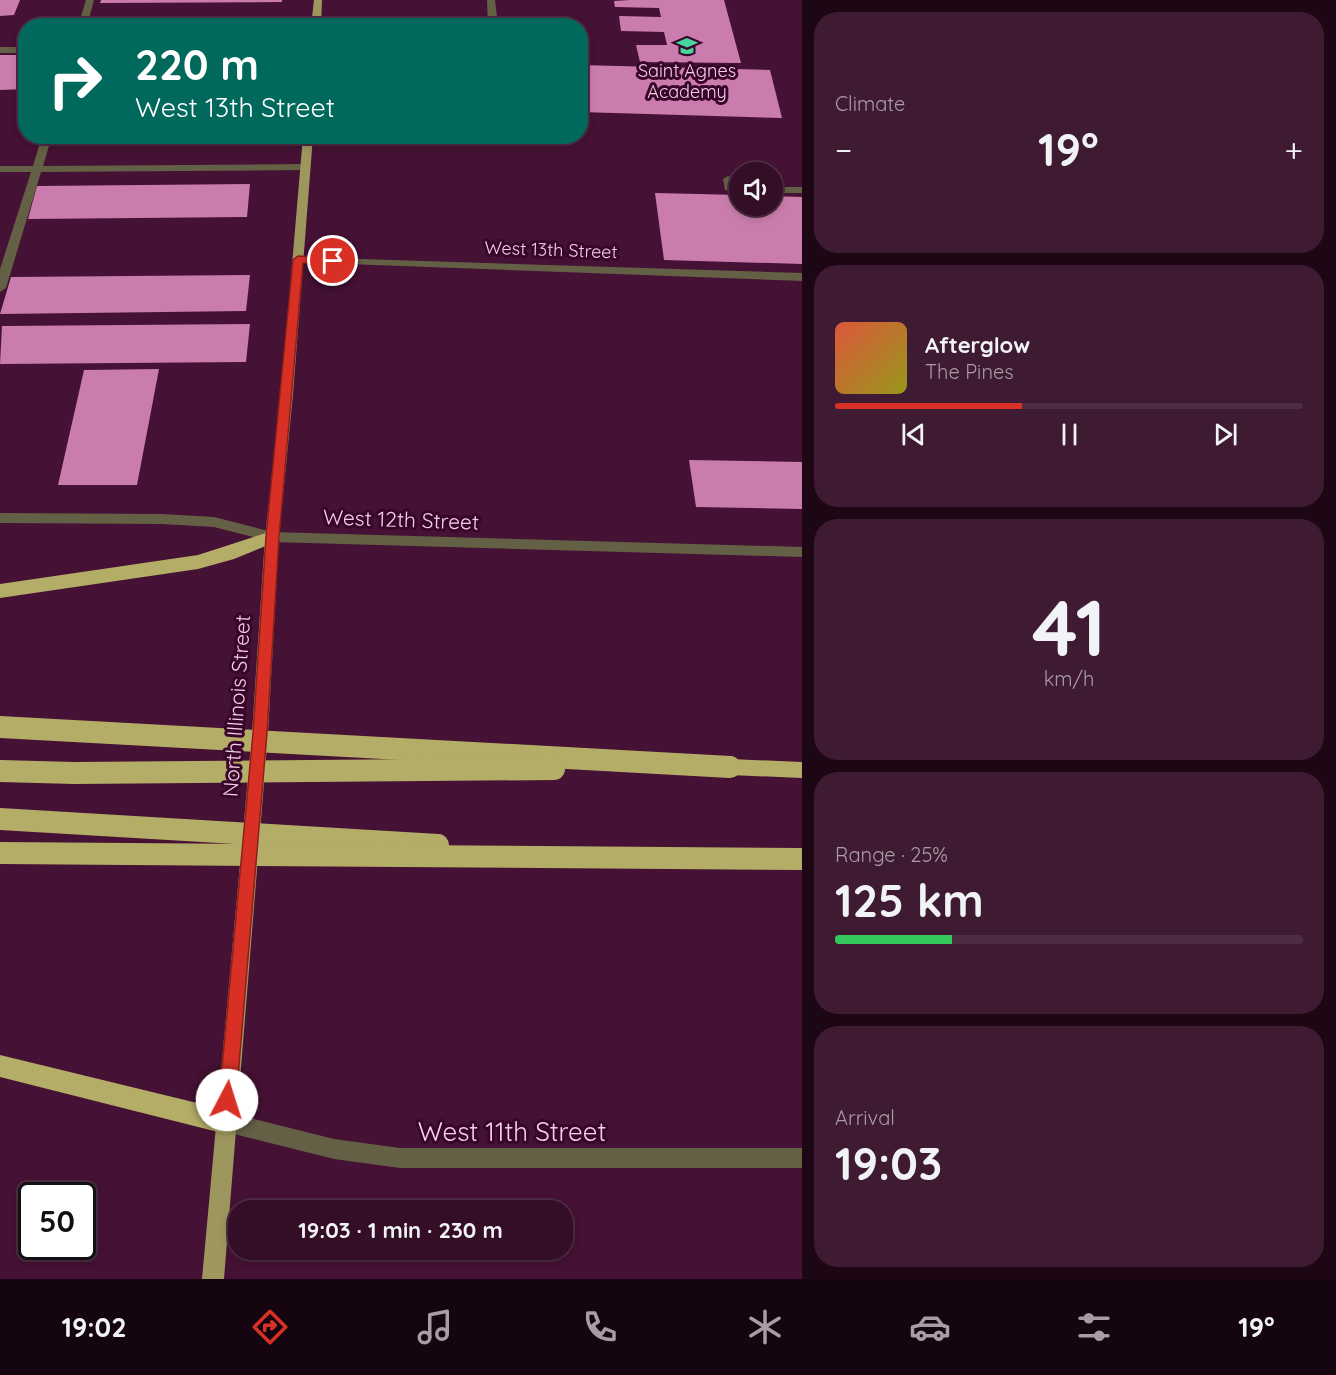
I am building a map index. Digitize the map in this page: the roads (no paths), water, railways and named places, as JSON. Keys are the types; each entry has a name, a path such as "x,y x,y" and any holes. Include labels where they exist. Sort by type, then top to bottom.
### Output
{"highway":[{"path":"0,591 198,562 228,554 272,537"},
{"path":"0,727 802,770"},
{"path":"0,771 74,773 730,767"},
{"path":"0,819 666,858"},
{"path":"0,853 802,859"},
{"path":"0,1066 226,1122"}],"main road":[{"path":"317,18 318,0"},
{"name":"North Illinois Street","path":"213,1279 260,733 272,537 307,144"}],"street":[{"path":"84,18 90,0"},
{"path":"491,0 492,18"},
{"path":"0,50 18,50"},
{"path":"0,288 44,144"},
{"path":"0,168 306,167"},
{"path":"728,179 729,188"},
{"path":"783,190 802,190"},
{"name":"West 13th Street","path":"298,260 802,277"},
{"name":"West 12th Street","path":"0,518 162,519 214,522 272,537 802,552"},
{"name":"West 11th Street","path":"226,1122 355,1155 400,1158 802,1158"}],"place":[{"name":"Saint Agnes Academy","path":"687,46"}]}
